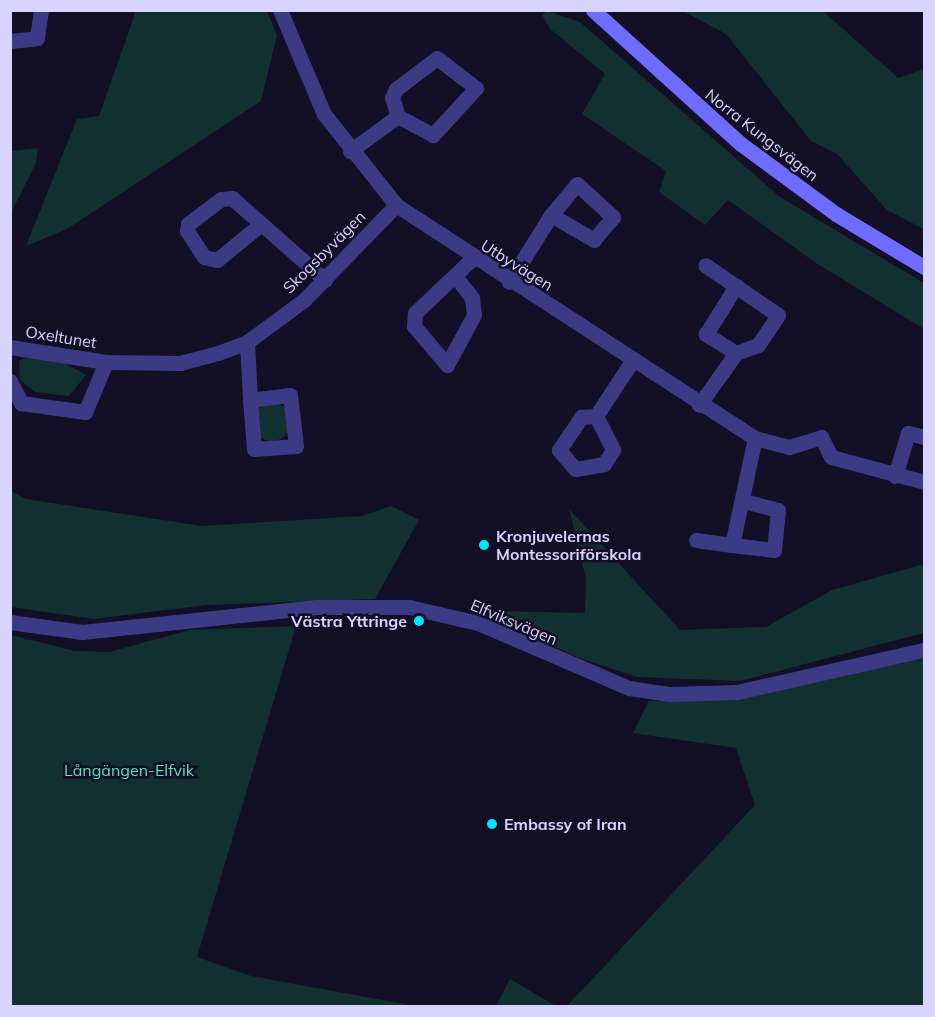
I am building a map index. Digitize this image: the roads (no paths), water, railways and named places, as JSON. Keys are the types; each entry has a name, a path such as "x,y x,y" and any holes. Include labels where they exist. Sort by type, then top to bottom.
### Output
{"main road":[{"name":"Norra Kungsvägen","path":"593,10 741,144 836,214 924,267"}],"street":[{"path":"10,41 37,38 41,10"},
{"name":"Utbyvägen","path":"280,10 324,114 350,151 396,205 472,259 754,438 789,447 821,436 831,457 895,476"},
{"path":"437,58 476,88 433,135 398,116 392,98 396,89 437,58"},
{"path":"350,151 398,116"},
{"path":"261,224 217,260 204,257 187,231 188,224 225,198 232,198 325,280"},
{"name":"Skogsbyvägen","path":"106,362 180,363 248,342 325,280 396,205"},
{"path":"509,282 551,215"},
{"path":"455,276 472,298 474,315 447,364 414,326 414,318 455,276 472,259"},
{"path":"699,405 736,353 758,345 778,315 705,265"},
{"path":"736,286 706,334 736,353"},
{"path":"248,342 250,400"},
{"name":"Oxeltunet","path":"10,347 106,362 86,412 21,403 10,381"},
{"path":"596,416 632,361"},
{"path":"924,437 908,433 895,476 924,482"},
{"path":"732,545 744,501 754,438"},
{"path":"696,540 774,550 778,510 744,501"},
{"name":"Elfviksvägen","path":"10,622 82,632 317,607 408,607 478,623 629,688 669,694 737,692 924,650"}],"place":[{"name":"Kronjuvelernas Montessoriförskola","path":"484,545"},
{"name":"Västra Yttringe","path":"419,621"},
{"name":"Embassy of Iran","path":"492,824"}],"park label":[{"name":"Långängen-Elfvik","path":"129,770"}]}
